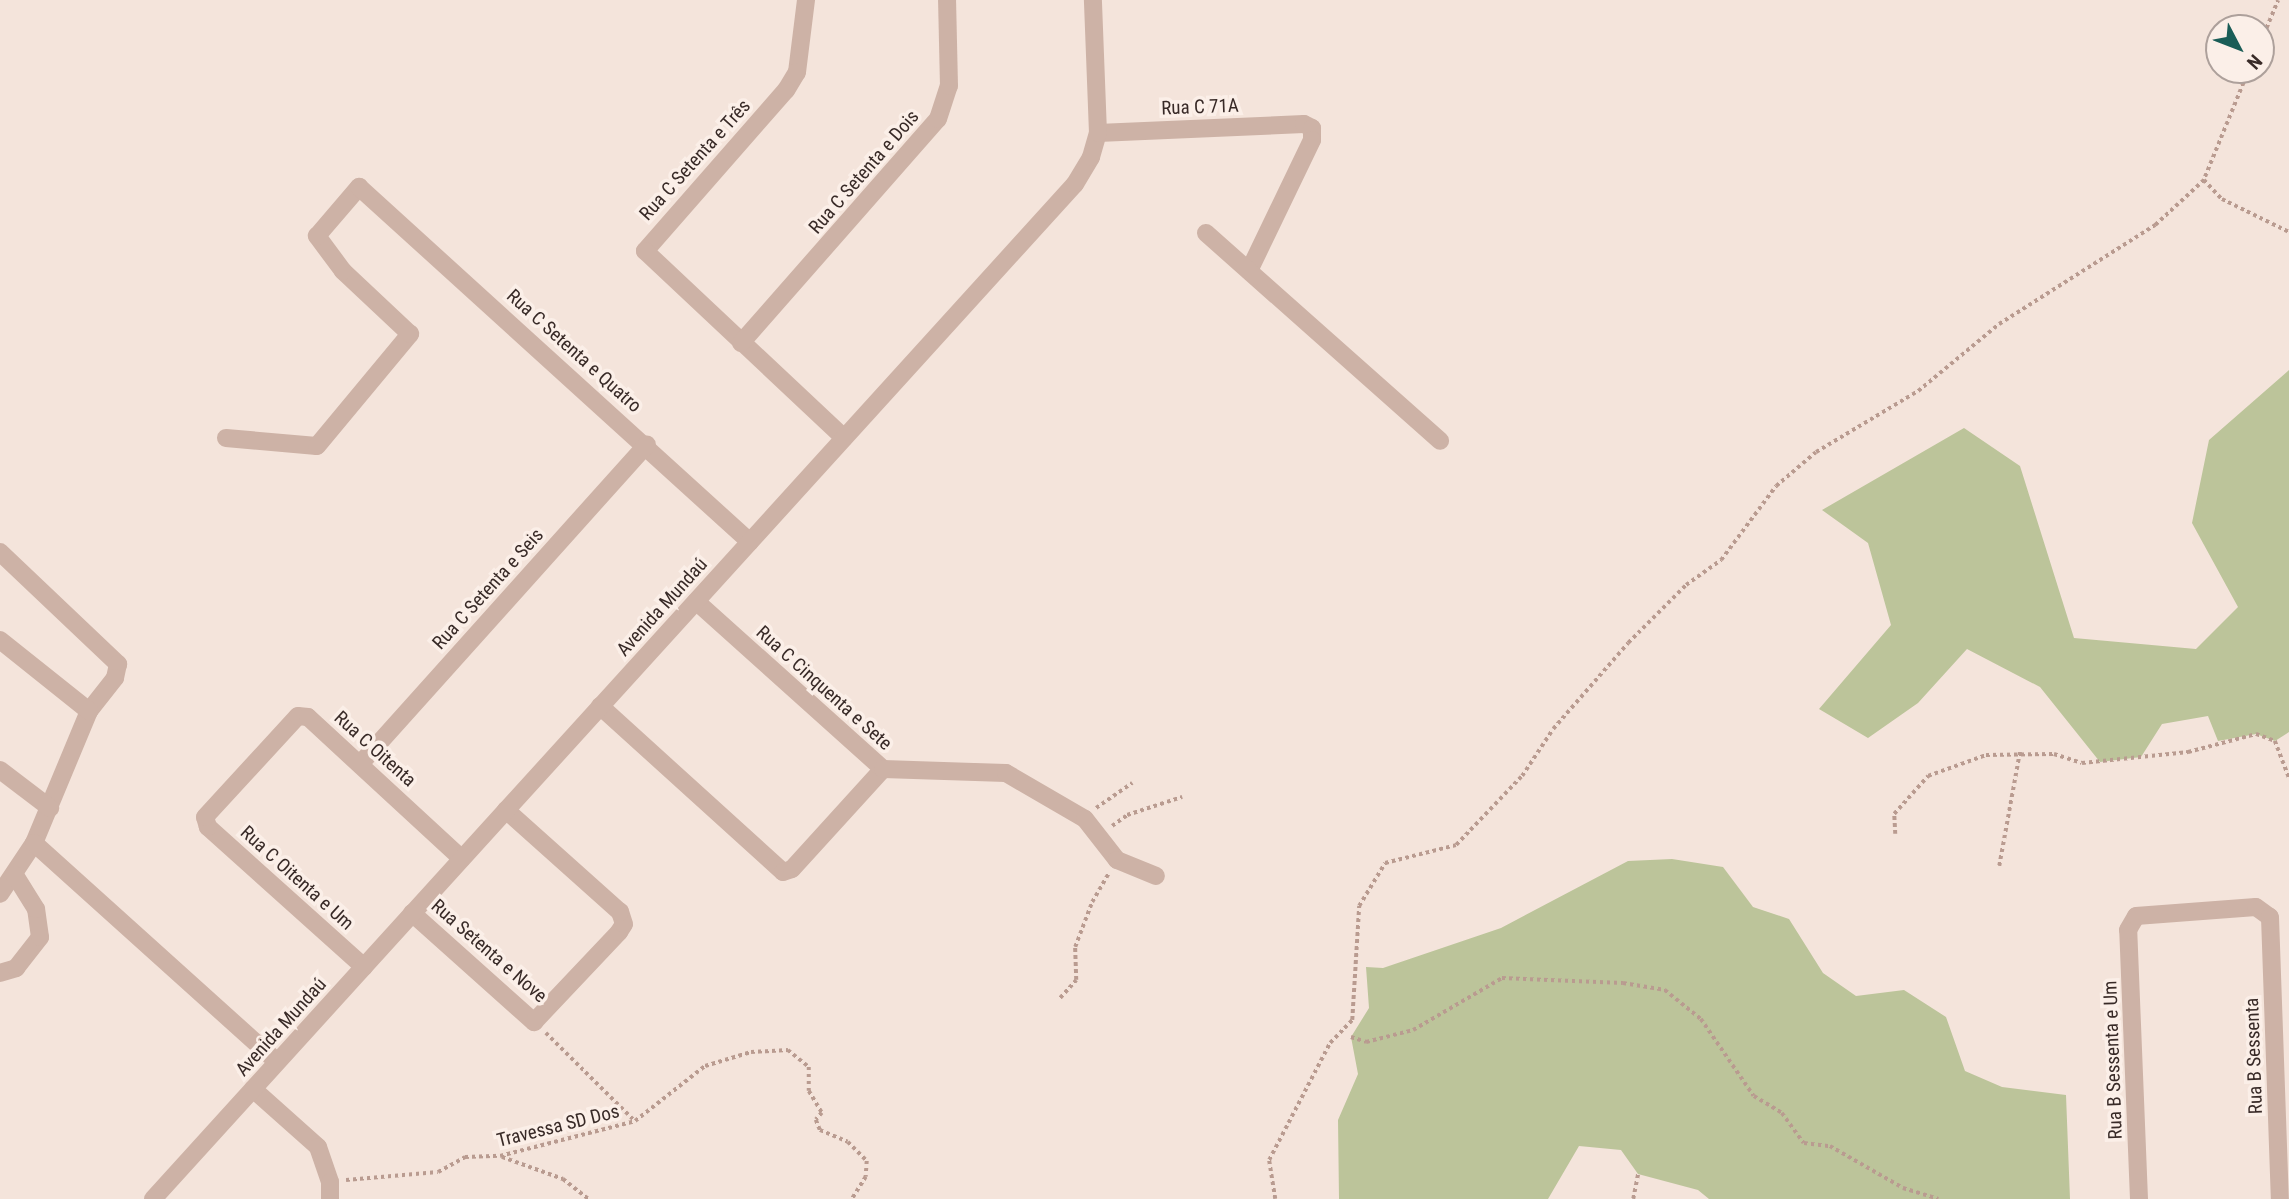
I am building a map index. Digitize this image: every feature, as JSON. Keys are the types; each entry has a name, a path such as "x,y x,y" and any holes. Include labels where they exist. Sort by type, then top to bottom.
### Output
{"street":[{"name":"Rua C Setenta e Três","path":"806,0 797,72 786,90 645,251 844,438"},
{"name":"Rua C Setenta e Dois","path":"741,343 938,119 949,86 947,0"},
{"name":"Avenida Mundaú","path":"153,1199 1075,184 1091,157 1098,132 1093,0"},
{"name":"Rua C 71A","path":"1098,132 1304,124 1312,128 1312,140 1249,271"},
{"name":"Rua C Setenta e Quatro","path":"226,438 317,446 410,334 344,271 317,236 359,187 647,444 750,542"},
{"path":"1206,233 1440,441"},
{"name":"Rua C Setenta e Seis","path":"360,763 647,444"},
{"path":"0,552 118,664 115,678 89,711 34,843 0,894"},
{"name":"Rua C Cinquenta e Sete","path":"600,706 783,873 792,869 883,769 696,601"},
{"path":"0,640 89,711"},
{"name":"Rua C Oitenta","path":"204,820 298,716 308,717 462,859"},
{"path":"0,769 50,808"},
{"path":"883,769 1006,773 1085,819 1117,860 1156,876"},
{"name":"Rua Setenta e Nove","path":"412,913 534,1022 624,924 620,912 506,810"},
{"name":"Rua C Oitenta e Um","path":"204,820 364,967"},
{"path":"34,843 277,1062"},
{"path":"0,973 16,968 40,937 36,909 15,875"},
{"name":"Rua B Sessenta e Um","path":"2139,1199 2128,930 2133,919 2256,907 2266,912"},
{"name":"Rua B Sessenta","path":"2266,912 2280,1199"},
{"path":"253,1089 318,1147 330,1190"}],"path":[{"path":"1275,1199 1269,1160 1330,1043 1352,1020 1359,906 1385,863 1456,845 1522,776 1553,729 1628,643 1686,585 1721,560 1776,486 1816,452 1918,391 1999,324 2155,225 2204,180 2243,84"},
{"path":"2204,180 2222,199 2289,232"},
{"path":"1895,834 1894,814 1928,776 1986,755 2020,751 2054,754 2082,763 2188,752 2256,734 2275,741 2289,777"},
{"path":"1999,866 2020,751"},
{"path":"1085,819 1132,783"},
{"path":"1099,835 1127,815 1182,797"},
{"path":"1060,998 1076,980 1075,947 1091,902 1117,860"},
{"path":"1351,1037 1366,1042 1413,1030 1502,978 1623,983 1665,990 1701,1019 1754,1096 1782,1113 1804,1143 1830,1146 1903,1188 1938,1199"},
{"path":"534,1022 635,1121"},
{"name":"Travessa SD Dos","path":"330,1190 438,1172 465,1157 500,1156 635,1121 705,1066 751,1052 788,1050 809,1067 810,1091 822,1113 816,1120 820,1130 848,1142 867,1161 866,1177 852,1199"},
{"path":"500,1156 563,1179 589,1199"},
{"path":"1633,1199 1637,1174"}],"green space":[{"path":"2289,370 2289,732 2275,741 2256,734 2218,741 2208,716 2162,724 2141,757 2100,762 2040,687 1967,649 1918,703 1868,738 1819,709 1891,625 1868,543 1822,510 1964,428 2020,466 2074,638 2196,649 2238,607 2192,523 2209,440"},
{"path":"1672,859 1723,867 1753,907 1789,919 1823,973 1856,996 1904,990 1946,1017 1965,1071 2002,1087 2066,1095 2070,1199 1709,1199 1698,1190 1638,1174 1621,1150 1579,1146 1548,1199 1339,1199 1338,1120 1358,1074 1351,1037 1369,1008 1366,967 1383,968 1501,928 1628,861"}]}
